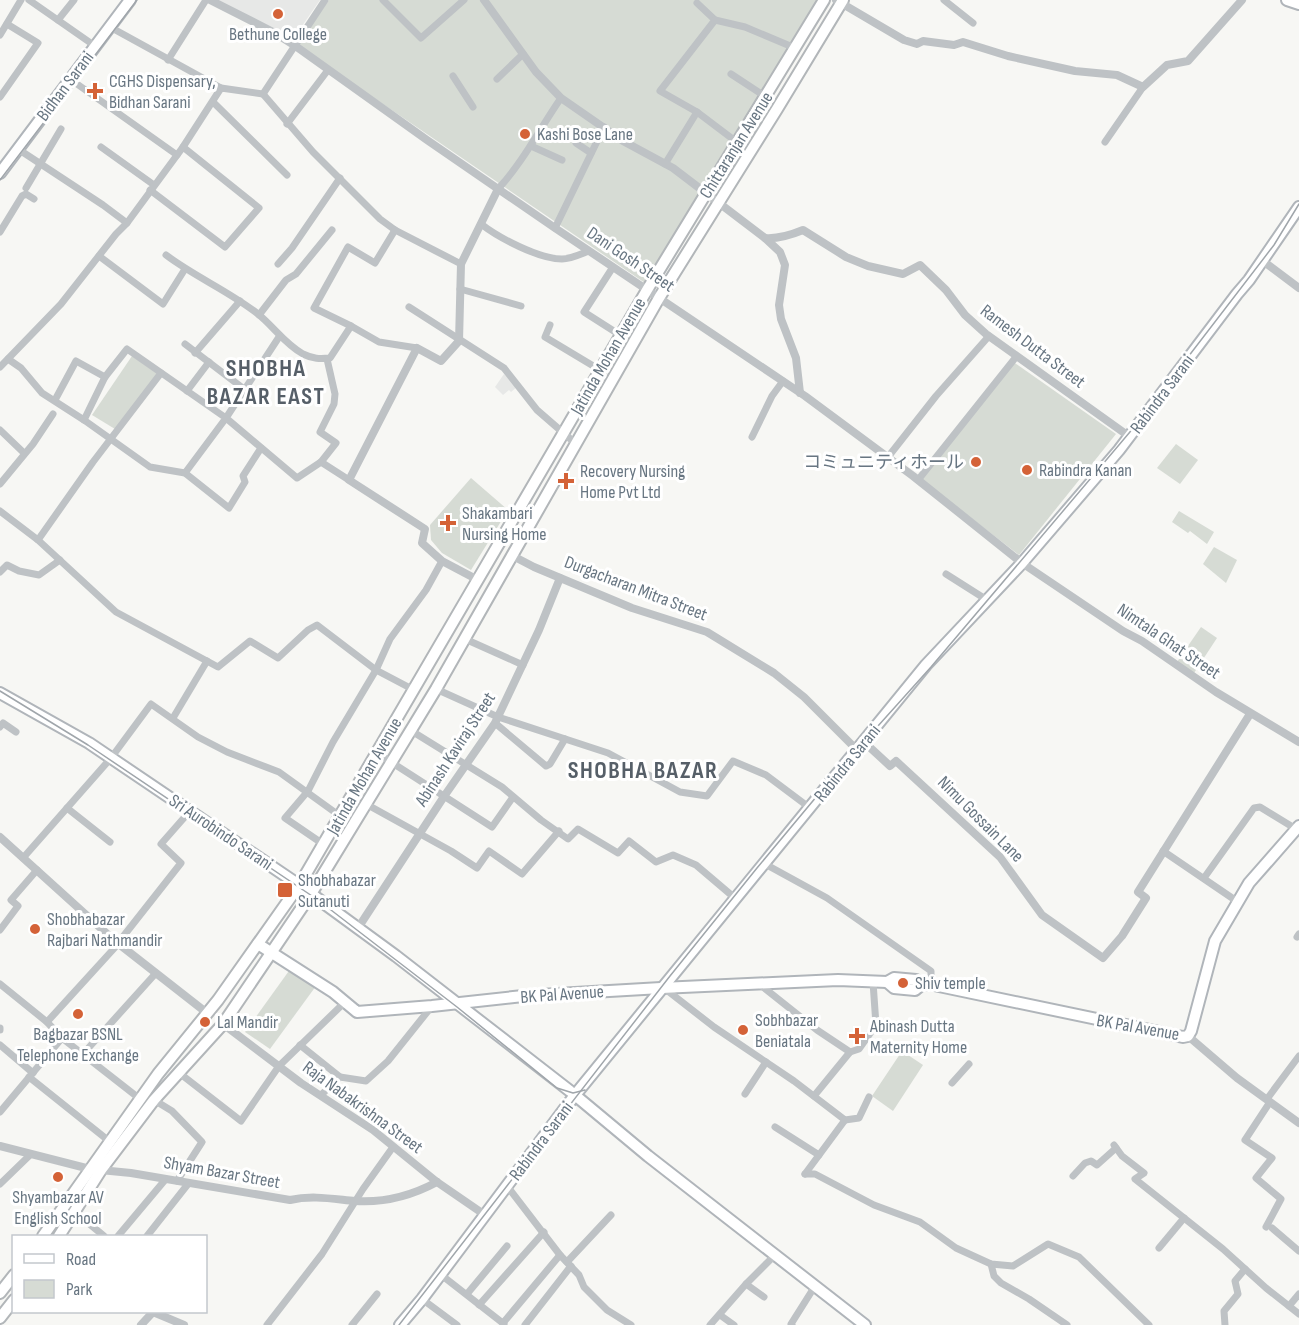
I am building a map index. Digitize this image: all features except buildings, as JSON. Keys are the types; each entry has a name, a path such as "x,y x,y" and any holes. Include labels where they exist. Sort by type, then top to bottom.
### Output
{"main road":[{"name":"Bidhan Sarani","path":"0,173 130,0"},
{"name":"Chittaranjan Avenue","path":"647,290 824,0"},
{"path":"1287,0 1299,4"},
{"path":"60,1235 75,1212 95,1170 178,1072 223,1024 311,894 436,689 658,298 719,203 840,1"},
{"name":"Rabindra Sarani","path":"400,1325 575,1095 926,665 1022,563 1130,437 1263,261 1299,207"},
{"name":"Jatinda Mohan Avenue","path":"44,1235 95,1170 109,1141 219,1000 300,885 647,290"},
{"name":"Sri Aurobindo Sarani","path":"0,693 53,721 111,758 300,885 575,1095 648,1156 865,1325"},
{"name":"BK Pal Avenue","path":"258,944 357,1012 523,996 758,983 838,980 887,982 894,978 915,980 926,985 1183,1037 1188,1036 1191,1031 1215,941 1249,883 1298,827"},
{"path":"0,1318 9,1300 0,1293 12,1278"}],"street":[{"path":"0,35 21,0"},
{"path":"29,0 95,46"},
{"path":"58,20 74,0"},
{"path":"168,60 208,0"},
{"name":"Dani Gosh Street","path":"208,0 275,33 294,45 498,189 783,381 888,457 1022,563"},
{"path":"263,94 325,0"},
{"path":"384,0 421,38 464,0"},
{"path":"484,0 536,72 561,98 665,164 765,238 780,252 785,265 779,305 796,358 800,393"},
{"path":"944,0 973,23"},
{"path":"1105,142 1143,87 1167,65 1188,61 1242,0"},
{"path":"840,1 904,40 917,44 923,42 954,45 963,42 1008,56 1075,71 1117,75 1143,87"},
{"path":"697,3 715,20 745,27 795,48"},
{"path":"715,20 660,91 698,112 738,143"},
{"path":"0,97 38,43 7,24"},
{"path":"110,27 221,88 263,94 287,124 380,219 395,230 461,264"},
{"path":"497,79 523,54"},
{"path":"287,124 328,70"},
{"path":"731,74 766,97"},
{"path":"453,76 473,107"},
{"path":"70,79 177,155"},
{"path":"0,367 61,304 127,223 183,147 221,88"},
{"path":"395,230 375,263 348,247 314,308 379,342 417,348 441,361 459,341 461,264 498,189 531,146 544,121 561,98"},
{"path":"213,102 287,175"},
{"path":"665,164 698,112"},
{"path":"555,228 604,127"},
{"path":"26,188 61,129"},
{"path":"576,143 591,153"},
{"path":"531,146 561,160"},
{"path":"101,147 225,248 259,208 183,147"},
{"path":"18,149 127,223"},
{"path":"278,264 292,248 340,178"},
{"path":"0,232 22,196 26,194 34,199"},
{"path":"481,224 500,238 547,256 563,259 590,251"},
{"path":"259,315 285,280 296,274 332,230"},
{"name":"Ramesh Dutta Street","path":"765,238 775,239 803,230 846,257 868,266 903,274 920,265 946,290 965,315 989,336 1130,437"},
{"path":"166,255 185,270 240,301 259,315 279,337 302,353 317,359 327,359 333,356 351,326"},
{"path":"99,256 163,304 185,270"},
{"path":"1263,261 1299,288"},
{"path":"613,267 584,312 620,335"},
{"path":"460,289 521,306"},
{"path":"195,352 240,301"},
{"path":"409,308 504,368 537,410 575,443"},
{"path":"550,325 545,337 600,370"},
{"path":"888,457 936,396 989,336"},
{"path":"185,473 226,418 279,337"},
{"path":"185,344 244,389"},
{"path":"349,480 417,348"},
{"path":"84,420 105,377 127,349 226,418 297,478 321,462 336,442 320,432 334,404 327,359"},
{"path":"918,480 1016,357"},
{"path":"8,359 21,368 42,393 111,438 150,467 185,473 229,508 245,482 243,476 261,448"},
{"path":"55,400 76,361 105,377"},
{"path":"187,391 209,362"},
{"path":"38,540 161,373"},
{"path":"752,437 772,396 783,381"},
{"path":"0,484 53,414"},
{"path":"0,430 24,453"},
{"path":"321,462 425,529 422,543 442,561 478,580"},
{"path":"0,511 38,540 116,612 218,667 250,641 278,658 308,630 317,625 376,670 414,690"},
{"name":"Durgacharan Mitra Street","path":"511,555 632,608 707,632 774,673 860,746"},
{"path":"0,572 7,565 18,571 39,575 60,560"},
{"path":"323,844 285,818 308,791 333,742 376,670 390,639 426,590 442,561"},
{"name":"Nimtala Ghat Street","path":"1022,563 1250,714 1257,715 1299,742"},
{"path":"946,574 987,600"},
{"name":"Abinash Kaviraj Street","path":"358,928 496,720 523,665 560,578"},
{"path":"465,639 523,665"},
{"path":"173,718 207,661"},
{"path":"436,689 496,720 608,753 680,792 707,796 733,761 766,775 810,808"},
{"path":"23,858 111,758 151,704 198,736 227,752 279,772 340,816"},
{"path":"1238,902 1163,851 1250,714"},
{"path":"496,720 546,766 550,764 565,739"},
{"path":"0,728 3,723 16,732"},
{"path":"410,730 468,765 513,796 568,839 579,829 618,853 629,841 656,862 674,855 696,865 736,899"},
{"name":"Nimu Gossain Lane","path":"860,746 890,766 896,761 1000,857 1042,915 1103,958 1122,936 1146,898 1138,892 1163,851"},
{"path":"377,753 492,827 513,796"},
{"path":"366,804 477,868 489,851 522,874 559,831"},
{"path":"1204,878 1254,808 1260,807 1298,827"},
{"path":"67,808 110,842"},
{"path":"47,1022 118,943 181,863 161,844 190,811"},
{"path":"0,837 118,943 207,1013"},
{"path":"765,864 827,898 931,971 926,985"},
{"path":"0,930 18,906 11,900 37,870"},
{"path":"83,1054 156,973"},
{"path":"814,1096 850,1052 859,1049 876,1025 873,982"},
{"path":"758,983 817,1030 850,1052"},
{"path":"0,984 47,1022 62,1038 140,1099"},
{"path":"664,988 714,1027 845,1120"},
{"path":"178,1072 241,1121 279,1065 345,1002"},
{"path":"300,1045 340,1077 366,1081 388,1061 432,1006"},
{"name":"Raja Nabakrishna Street","path":"223,1024 373,1130 437,1182 485,1215"},
{"path":"1188,1036 1237,1078 1299,1123"},
{"path":"0,1112 62,1038"},
{"path":"0,1045 31,1075 109,1141"},
{"path":"1299,1056 1245,1140 1272,1158 1256,1178 1281,1199 1269,1227 1299,1251"},
{"path":"745,1094 766,1062"},
{"path":"952,1083 969,1064"},
{"path":"321,1095 340,1077"},
{"path":"869,1097 859,1118 845,1120 805,1174 815,1174 874,1205 920,1222 956,1248 991,1264 1013,1266 1048,1244 1079,1257 1149,1325"},
{"path":"154,1100 172,1111 202,1142 177,1181"},
{"path":"775,1127 819,1155"},
{"name":"Shyam Bazar Street","path":"0,1146 95,1170 290,1200 306,1197 356,1201 394,1199 420,1191 437,1182"},
{"path":"267,1325 322,1254 393,1147"},
{"path":"1073,1176 1085,1163 1091,1161 1097,1165 1115,1147 1122,1156 1144,1173 1135,1179 1299,1314"},
{"path":"0,1184 30,1155"},
{"path":"119,1235 165,1180"},
{"path":"148,1235 188,1184"},
{"path":"507,1186 560,1255 579,1275 584,1287 607,1310 631,1325"},
{"path":"75,1212 103,1235"},
{"path":"525,1325 569,1264 611,1215"},
{"path":"1159,1248 1184,1218"},
{"path":"479,1305 544,1232"},
{"path":"467,1294 507,1246"},
{"path":"440,1274 505,1324 560,1255"},
{"path":"710,1325 775,1255"},
{"path":"991,1264 994,1276 1001,1283 1067,1325"},
{"path":"1225,1325 1224,1311 1238,1294 1235,1281 1245,1269"},
{"path":"746,1284 764,1297"},
{"path":"792,1325 790,1324 815,1286"},
{"path":"352,1325 377,1294"},
{"path":"1289,1306 1299,1294"},
{"path":"422,1299 457,1325"},
{"path":"141,1325 151,1313"},
{"path":"157,1313 184,1325"},
{"path":"720,1315 734,1325"}],"shaded area":[{"name":"Bethune College","path":"217,0 320,0 293,39"},
{"path":"504,374 517,387 503,395 495,387"}],"green space":[{"path":"329,0 817,0 645,283 295,44"},
{"path":"132,356 158,374 115,429 92,415"},
{"path":"1012,361 1116,434 1019,555 918,477"},
{"path":"1176,444 1198,460 1180,484 1157,468"},
{"path":"471,478 508,510 471,570 442,553 431,540 430,525"},
{"path":"1179,511 1214,532 1207,544 1190,531 1188,533 1172,522"},
{"path":"1214,547 1237,560 1226,583 1203,564"},
{"path":"1201,627 1217,638 1194,673 1177,662"},
{"path":"291,968 316,986 270,1049 245,1032"},
{"path":"902,1051 923,1065 893,1111 872,1096"}],"tram line":[{"path":"0,180 137,0"},
{"path":"399,1325 670,976 757,868 1135,426 1274,245 1299,204"},
{"path":"0,691 88,745 318,900 457,1007 557,1088 573,1093 585,1090"}],"place":[{"name":"Bethune College","path":"278,14"},
{"name":"CGHS Dispensary, Bidhan Sarani","path":"95,91"},
{"name":"Kashi Bose Lane","path":"525,134"},
{"name":"コミュニティホール","path":"976,462"},
{"name":"Rabindra Kanan","path":"1027,470"},
{"name":"Recovery Nursing Home Pvt Ltd","path":"566,481"},
{"name":"Shakambari Nursing Home","path":"448,523"},
{"name":"Shobhabazar Sutanuti","path":"285,890"},
{"name":"Shobhabazar Rajbari Nathmandir","path":"35,929"},
{"name":"Shiv temple","path":"903,983"},
{"name":"Bagbazar BSNL Telephone Exchange","path":"78,1014"},
{"name":"Lal Mandir","path":"205,1022"},
{"name":"Sobhbazar Beniatala","path":"743,1030"},
{"name":"Abinash Dutta Maternity Home","path":"857,1036"},
{"name":"Shyambazar AV English School","path":"58,1177"}],"district":[{"name":"SHOBHA BAZAR EAST","path":"266,382"},
{"name":"SHOBHA BAZAR","path":"643,770"}]}
